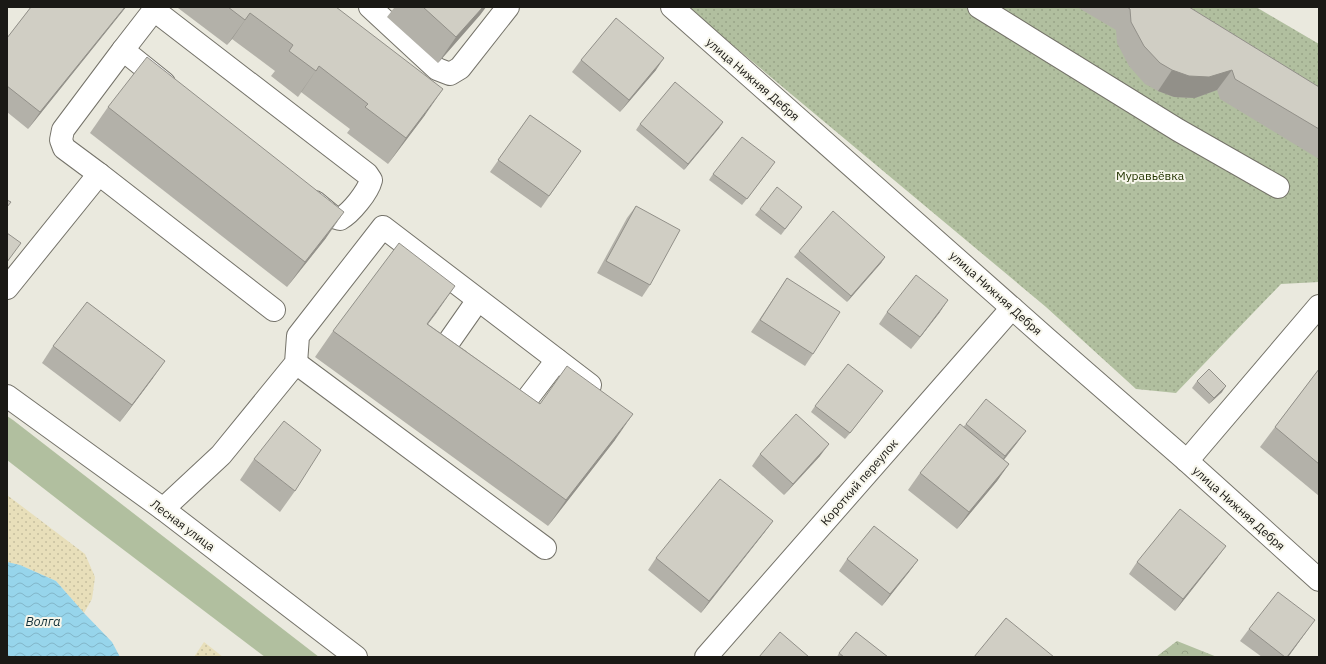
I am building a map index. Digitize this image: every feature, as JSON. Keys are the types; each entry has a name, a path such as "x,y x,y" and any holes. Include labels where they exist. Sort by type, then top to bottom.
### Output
{"street":[{"path":"370,7 436,69 450,74 460,68 508,7"},
{"name":"улица Нижняя Дебря","path":"672,7 1319,580"},
{"path":"979,7 1178,130 1278,187"},
{"path":"274,310 64,148 60,140 63,130 155,8 367,174 371,180 369,186 347,215 340,219 334,217 303,192"},
{"path":"123,50 179,94"},
{"path":"7,288 98,174"},
{"path":"163,509 221,455 296,363 298,336 383,227 608,399"},
{"path":"473,372 443,350 478,300"},
{"path":"1186,461 1319,306"},
{"name":"Короткий переулок","path":"706,657 1012,308"},
{"path":"491,385 521,407 557,360"},
{"path":"296,363 545,548"},
{"name":"Лесная улица","path":"7,396 163,509 356,657"}],"green space":[{"name":"Муравьёвка","path":"687,7 1256,7 1319,44 1319,282 1281,284 1176,393 1136,389 1046,307"},
{"path":"7,416 319,657 265,657 79,516 7,460"},
{"path":"1177,641 1217,657 1156,657"}],"sand":[{"path":"7,495 85,554 95,577 92,599 84,613 56,581 20,565 7,562"},
{"path":"204,642 223,657 194,657"}],"water":[{"name":"Волга","path":"7,562 20,565 56,581 112,642 120,657 7,657"}],"building":[{"path":"31,7 125,7 40,112 7,86 7,38"},
{"path":"228,7 336,7 443,89 406,138 365,107 368,104 319,66 316,71 289,51 293,45 250,13 245,20"},
{"path":"423,7 483,7 456,37"},
{"path":"1127,7 1189,7 1319,87 1319,129 1235,79 1232,70 1209,77 1189,76 1172,70 1160,63 1144,46 1131,22 1130,9"},
{"path":"616,18 664,58 629,100 581,60"},
{"path":"147,57 344,212 305,262 108,107"},
{"path":"675,82 723,122 688,164 640,124"},
{"path":"530,115 581,151 549,196 498,160"},
{"path":"742,137 775,162 747,199 713,174"},
{"path":"777,187 802,207 785,229 760,209"},
{"path":"7,200 11,202 7,207"},
{"path":"636,206 680,230 650,285 606,261"},
{"path":"833,211 885,257 851,296 799,251"},
{"path":"7,233 21,243 7,262"},
{"path":"399,243 455,286 427,324 540,404 567,366 633,414 566,500 333,331"},
{"path":"916,275 948,300 920,337 887,312"},
{"path":"787,278 840,312 813,354 760,320"},
{"path":"87,302 165,361 132,405 53,346"},
{"path":"848,364 883,391 850,433 815,406"},
{"path":"1209,369 1226,386 1214,398 1197,381"},
{"path":"1319,369 1319,464 1275,427"},
{"path":"986,399 1026,431 1005,456 966,424"},
{"path":"796,414 829,444 793,484 760,454"},
{"path":"284,421 321,450 295,491 254,459"},
{"path":"960,424 1009,464 969,512 920,473"},
{"path":"720,479 773,521 709,601 656,558"},
{"path":"1180,509 1226,546 1183,599 1137,562"},
{"path":"874,526 918,560 890,594 847,559"},
{"path":"1278,592 1315,620 1287,657 1249,629"},
{"path":"1006,618 1054,657 974,657"},
{"path":"780,632 809,657 759,657"},
{"path":"856,632 888,657 844,657 839,653"}]}
